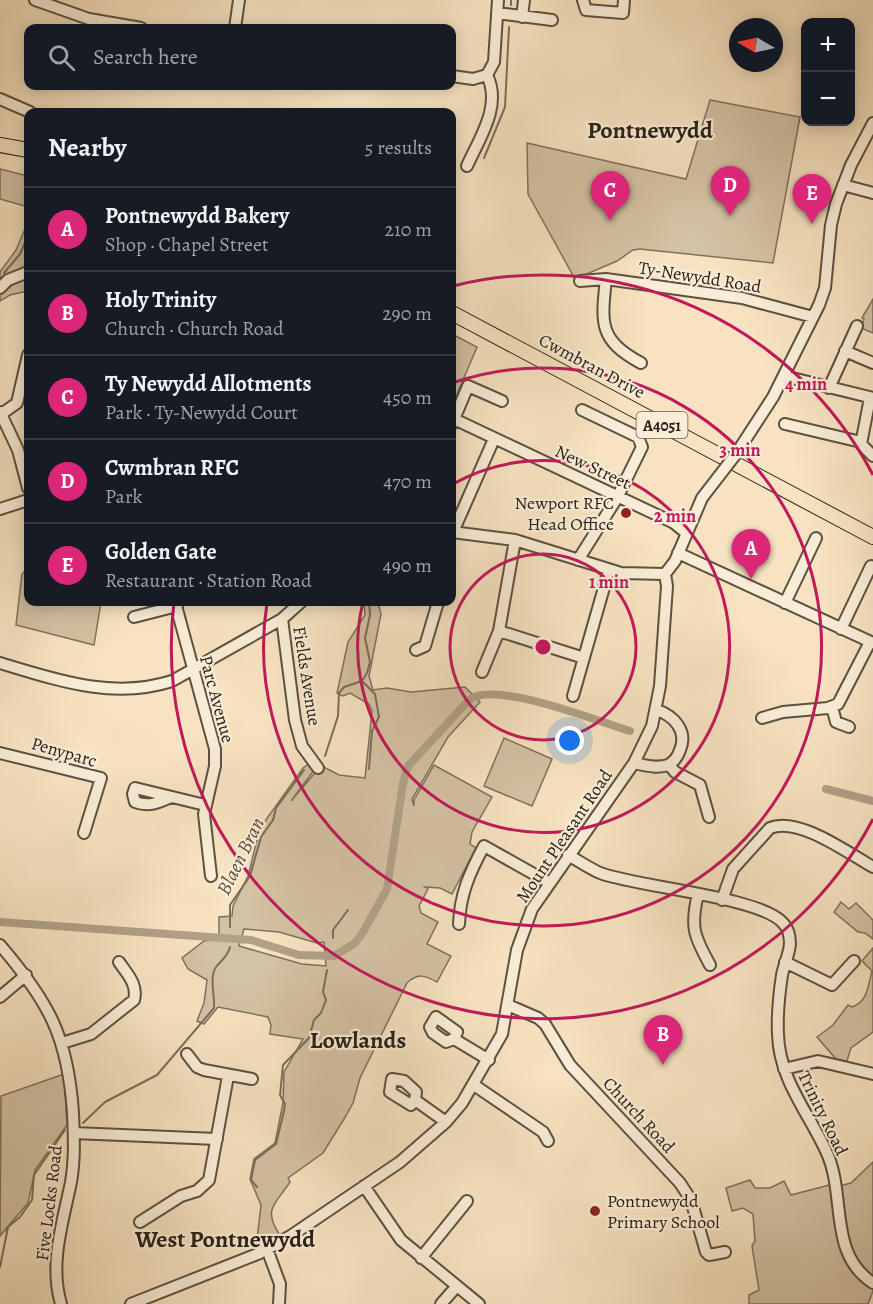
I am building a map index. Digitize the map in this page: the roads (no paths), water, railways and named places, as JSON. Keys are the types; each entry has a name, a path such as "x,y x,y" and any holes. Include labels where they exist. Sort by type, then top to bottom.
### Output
{"main road":[{"path":"0,145 24,149"},
{"name":"Cwmbran Drive","path":"456,315 873,537"}],"street":[{"path":"35,0 89,19 118,24"},
{"path":"236,24 239,0"},
{"path":"456,77 473,79 487,75 494,62 498,0"},
{"path":"522,16 524,0"},
{"path":"583,0 586,10 623,13 624,0"},
{"path":"498,13 552,20"},
{"path":"467,166 494,104 493,89 487,75"},
{"path":"0,99 24,109"},
{"path":"456,533 515,540 609,570 666,574 671,568 702,498 756,427 813,317 825,288 831,225 843,185 873,123"},
{"path":"843,185 873,193"},
{"path":"0,288 8,280 24,274"},
{"path":"606,279 604,311 609,339 616,349 641,363"},
{"name":"Ty-Newydd Road","path":"580,280 606,279 742,298 813,317"},
{"path":"829,388 857,326"},
{"path":"845,351 873,363"},
{"path":"23,448 0,414 17,403 24,372"},
{"path":"784,376 871,398 861,442"},
{"path":"456,415 468,386 502,401"},
{"path":"578,560 617,498 641,450 642,443 638,437 582,410"},
{"name":"New Street","path":"456,423 674,523 685,532"},
{"path":"785,424 861,442 873,456"},
{"path":"456,523 494,439"},
{"path":"0,509 24,501"},
{"path":"785,603 816,538"},
{"path":"482,672 499,631 515,540"},
{"path":"678,553 872,643 843,698 832,707 783,712 762,718"},
{"path":"841,629 872,566"},
{"path":"573,696 609,570"},
{"name":"Mount Pleasant Road","path":"131,1304 267,1249 399,1162 446,1122 474,1085 502,1034 508,1005 509,967 525,926 548,882 634,763 646,741 657,710 667,592 666,574"},
{"path":"134,617 170,606"},
{"name":"Parc Avenue","path":"177,606 215,749 216,766 205,805 211,876"},
{"path":"0,663 105,690 153,687 194,669 282,619 297,606"},
{"path":"416,650 425,646 437,606"},
{"name":"Fields Avenue","path":"282,619 295,720 302,746 318,768"},
{"path":"499,631 584,658"},
{"path":"832,707 836,722 849,727"},
{"path":"634,763 652,766 669,765 678,754 682,734 669,715 657,710"},
{"name":"Penyparc","path":"0,753 100,778 84,833"},
{"path":"669,765 673,770 700,785 709,817"},
{"path":"171,797 205,805"},
{"path":"722,900 733,869 770,828 778,825 798,827 873,867"},
{"path":"459,924 460,900 469,874 484,846 548,882"},
{"name":"Trinity Road","path":"568,855 600,873 722,900 771,914 783,922 789,933 790,945 778,1004 777,1036 784,1069 827,1152 835,1180 844,1246 849,1260 857,1271 873,1283"},
{"path":"698,894 692,920 693,932 710,965"},
{"name":"Five Locks Road","path":"0,945 26,975 47,1008 62,1043 70,1073 74,1132 73,1169 56,1261 62,1304"},
{"path":"785,962 832,985 854,961"},
{"path":"62,1043 91,1034 134,1000 136,991 133,982 119,962"},
{"path":"0,997 26,975"},
{"name":"Church Road","path":"508,1005 538,1018 545,1024 570,1065 680,1183 691,1200 706,1252 709,1255 725,1252"},
{"path":"454,1039 489,1060"},
{"path":"188,1054 197,1067 228,1076 252,1079"},
{"path":"784,1069 818,1061 873,1074"},
{"path":"140,1222 181,1196 197,1191 209,1180 228,1076"},
{"path":"474,1085 543,1132 548,1141"},
{"path":"415,1100 446,1122"},
{"path":"74,1132 217,1139"},
{"path":"364,1186 401,1240 478,1304"},
{"path":"421,1258 466,1202"},
{"path":"267,1249 280,1284 279,1304"},
{"path":"441,1304 456,1287"}],"waterway":[{"name":"Blaen Bran","path":"511,0 511,5"},
{"name":"Blaen Bran","path":"484,158 505,107 509,27"},
{"path":"4,273 20,254 24,245"},
{"name":"Blaen Bran","path":"325,756 338,716 339,693 344,687 362,681 367,673 370,662 365,638 370,615 369,606"},
{"path":"362,681 375,694 379,717 372,731 369,769"},
{"path":"0,922 251,940 299,955 334,956 355,943 387,889 403,783 408,766 470,699 484,695 524,699 548,704 630,731"},
{"name":"Blaen Bran","path":"230,927 230,905 250,876 261,837 273,820 276,808 304,770"},
{"path":"826,789 873,801"},
{"path":"333,938 333,930 348,910"},
{"name":"Blaen Bran","path":"83,1123 105,1102 157,1075 214,1008 214,971 230,947"},
{"path":"257,1187 251,1180 255,1160 276,1144 284,1111 285,1104 280,1095 283,1065 309,1038 314,1020 321,1013 326,1000 323,992 327,970"},
{"name":"Blaen Bran","path":"0,1267 8,1227 20,1217 32,1200 34,1175 65,1130"}],"place":[{"name":"Cwmbran RFC","path":"730,216"},
{"name":"Ty Newydd Allotments","path":"610,221"},
{"name":"Golden Gate","path":"812,224"},
{"name":"Newport RFC Head Office","path":"626,513"},
{"name":"Pontnewydd Bakery","path":"751,579"},
{"name":"Holy Trinity","path":"663,1065"},
{"name":"Pontnewydd Primary School","path":"595,1211"}],"district":[{"name":"Pontnewydd","path":"650,130"},
{"name":"Lowlands","path":"358,1040"},
{"name":"West Pontnewydd","path":"225,1239"}]}
